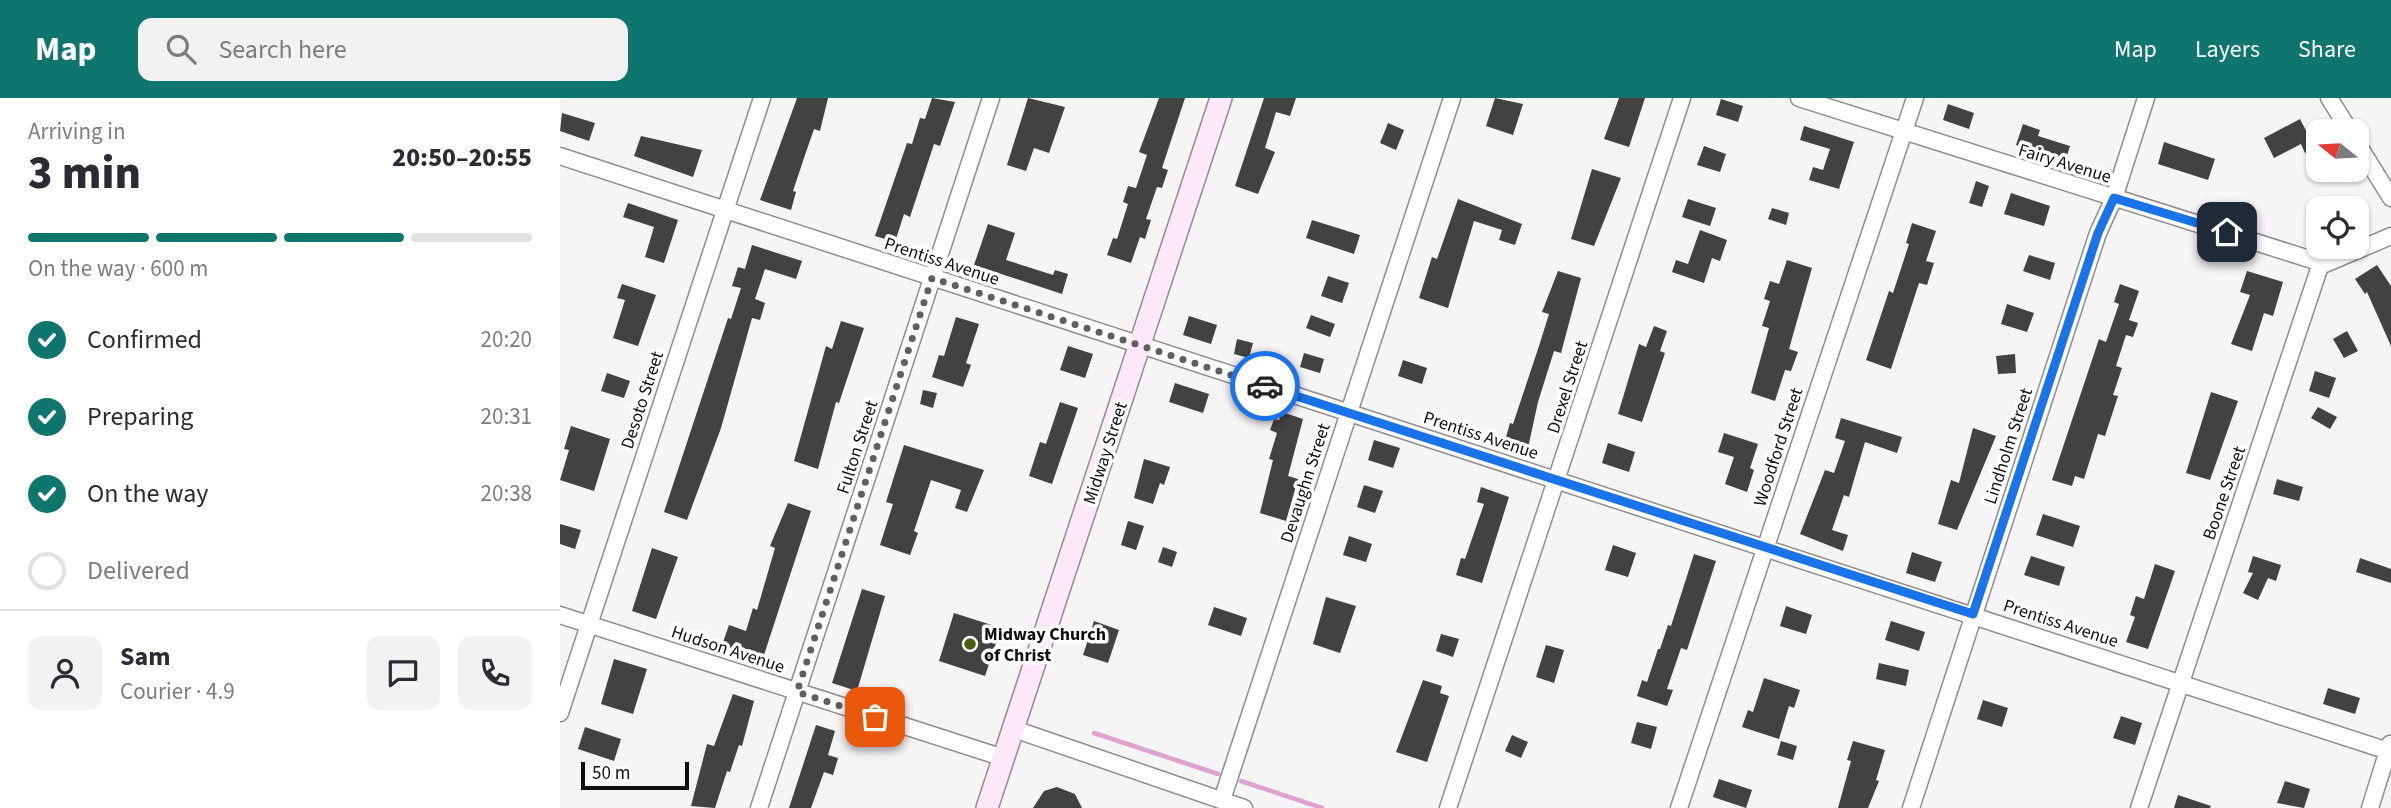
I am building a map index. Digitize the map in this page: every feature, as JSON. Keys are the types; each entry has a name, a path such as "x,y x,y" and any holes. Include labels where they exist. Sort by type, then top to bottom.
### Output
{"street":[{"name":"Desoto Street","path":"560,713 762,98"},
{"name":"Fulton Street","path":"759,808 991,98"},
{"name":"Midway Street","path":"987,808 1222,98"},
{"name":"Devaughn Street","path":"1222,800 1452,98"},
{"name":"Drexel Street","path":"1448,808 1682,98"},
{"name":"Fairy Avenue","path":"1799,98 2320,263"},
{"name":"Woodford Street","path":"1679,808 1915,98"},
{"name":"Lindholm Street","path":"1911,808 2098,233 2114,198 2146,98"},
{"path":"2329,98 2342,119"},
{"name":"Prentiss Avenue","path":"560,156 2179,682 2390,748"},
{"path":"2370,164 2391,198"},
{"path":"2320,263 2325,264 2391,236"},
{"name":"Boone Street","path":"2139,808 2320,263"},
{"name":"Hudson Avenue","path":"560,615 1004,758"},
{"path":"1014,729 1244,808"},
{"path":"2370,808 2390,748"}],"building":[{"path":"797,98 828,98 820,131 814,129 793,191 796,192 791,210 760,200"},
{"path":"932,98 955,102 940,146 934,144 910,217 904,214 895,242 875,236 907,143 912,144 920,118 925,119"},
{"path":"1028,98 1065,107 1049,153 1034,148 1026,171 1007,165"},
{"path":"1159,98 1185,98 1162,168 1168,170 1162,188 1157,187 1146,219 1151,220 1145,239 1140,237 1131,263 1107,255 1113,238 1117,239 1128,204 1123,202 1128,186 1136,188 1147,155 1139,152"},
{"path":"1264,98 1296,98 1290,116 1276,112 1265,148 1275,152 1258,194 1235,186"},
{"path":"1495,98 1523,104 1513,135 1486,126"},
{"path":"1619,98 1645,98 1629,147 1604,139"},
{"path":"1721,99 1743,106 1738,122 1716,115"},
{"path":"1948,104 1974,113 1969,129 1943,120"},
{"path":"562,113 595,123 589,141 560,131"},
{"path":"2300,119 2306,131 2306,152 2301,144 2274,158 2264,138"},
{"path":"1388,123 1404,130 1396,150 1380,143"},
{"path":"2023,124 2040,130 2038,136 2070,146 2064,165 2048,160 2049,155 2016,145"},
{"path":"1804,126 1854,142 1839,189 1809,180 1813,167 1823,170 1830,149 1800,140"},
{"path":"641,136 702,150 693,177 634,156"},
{"path":"2164,142 2215,159 2208,180 2158,164"},
{"path":"1704,146 1726,154 1720,172 1697,165"},
{"path":"1592,169 1621,178 1594,246 1571,239"},
{"path":"1976,181 1989,186 1982,207 1969,203"},
{"path":"2011,193 2050,206 2044,226 2004,214"},
{"path":"1458,199 1522,224 1515,245 1499,240 1502,230 1474,221 1448,308 1419,298 1432,257 1437,259"},
{"path":"1688,199 1716,208 1710,226 1682,217"},
{"path":"628,203 678,220 664,263 645,257 654,227 623,217"},
{"path":"1772,208 1789,213 1786,225 1768,219"},
{"path":"1312,220 1360,235 1354,254 1306,238"},
{"path":"1912,223 1936,231 1926,261 1934,263 1927,285 1919,283 1891,369 1866,360 1889,291 1893,293 1909,244 1906,243"},
{"path":"988,224 1015,233 1006,260 1053,275 1055,270 1068,274 1062,294 974,265"},
{"path":"1700,230 1727,240 1720,261 1712,258 1704,283 1672,272 1676,260 1688,264"},
{"path":"752,245 802,261 796,279 765,269 755,299 765,303 760,320 752,318 721,428 687,520 664,512 728,318 731,319 741,288 732,286 738,267 745,269"},
{"path":"2029,255 2055,263 2050,280 2023,271"},
{"path":"1787,260 1812,268 1789,349 1798,352 1791,371 1785,370 1775,401 1751,393 1769,328 1762,326 1770,301 1764,299 1770,281 1779,284"},
{"path":"2377,265 2391,286 2391,346 2367,292 2365,294 2355,279"},
{"path":"1558,271 1581,278 1561,353 1554,351 1538,402 1528,448 1505,441 1549,314 1542,312"},
{"path":"2247,271 2283,282 2273,316 2264,313 2252,351 2231,344 2250,295 2240,292"},
{"path":"1328,276 1349,283 1342,303 1321,296"},
{"path":"622,284 656,295 638,346 613,338 625,300 617,298"},
{"path":"2120,284 2139,291 2129,320 2138,323 2133,337 2126,335 2116,366 2122,368 2113,395 2118,396 2105,436 2098,434 2084,479 2075,476 2072,486 2052,480 2099,339 2106,342 2119,304 2114,302"},
{"path":"2007,304 2034,313 2027,332 2001,324"},
{"path":"1311,315 1335,324 1330,337 1306,328"},
{"path":"1189,316 1217,325 1211,344 1183,335"},
{"path":"956,317 979,324 966,363 971,365 963,387 932,377 939,355 944,356"},
{"path":"841,321 864,328 839,403 836,402 818,469 794,461 826,346 832,349"},
{"path":"1654,326 1667,331 1660,351 1665,353 1642,422 1618,414 1639,344 1646,347"},
{"path":"2347,331 2358,351 2344,358 2333,339"},
{"path":"1237,339 1253,343 1249,358 1234,354"},
{"path":"1068,346 1093,354 1085,378 1060,370"},
{"path":"1304,353 1324,359 1320,373 1300,367"},
{"path":"2015,354 2016,373 1998,374 1996,356"},
{"path":"1403,360 1427,368 1422,384 1398,376"},
{"path":"2315,371 2336,378 2329,398 2309,391"},
{"path":"607,373 630,381 624,398 601,391"},
{"path":"1175,383 1209,394 1203,413 1169,402"},
{"path":"923,390 937,393 933,408 920,404"},
{"path":"2211,392 2238,401 2210,480 2186,473"},
{"path":"1060,402 1078,408 1052,484 1029,476 1040,442 1046,444"},
{"path":"2318,407 2337,417 2330,429 2311,418"},
{"path":"1282,412 1303,419 1288,476 1298,479 1286,521 1260,513 1273,460 1269,459 1277,433 1270,430 1274,419 1279,420"},
{"path":"1841,418 1902,437 1897,453 1865,442 1849,497 1844,495 1832,530 1848,535 1843,551 1800,534 1825,470 1834,473 1845,441 1835,438"},
{"path":"571,426 610,439 594,491 560,480 569,450 564,449"},
{"path":"1973,428 1996,436 1957,530 1938,524 1951,480 1959,483"},
{"path":"1724,433 1758,444 1750,468 1754,470 1747,492 1725,484 1734,457 1718,452"},
{"path":"1374,440 1400,448 1393,468 1368,460"},
{"path":"1608,443 1635,452 1629,472 1602,463"},
{"path":"904,445 984,470 967,512 955,508 961,490 931,480 914,531 918,533 910,555 880,545 893,504 886,502"},
{"path":"1144,459 1170,467 1164,485 1160,483 1153,504 1134,498"},
{"path":"2277,479 2303,487 2299,501 2273,494"},
{"path":"1364,485 1383,491 1375,513 1357,507"},
{"path":"1481,487 1509,497 1482,583 1456,575 1461,558 1465,559 1484,504 1477,502"},
{"path":"788,503 811,511 763,658 722,645 729,625 746,631 753,608 757,610 775,548 770,546"},
{"path":"2043,514 2080,526 2073,547 2036,535"},
{"path":"1128,521 1144,526 1136,550 1121,545"},
{"path":"560,524 581,530 575,549 560,544"},
{"path":"1349,536 1372,544 1366,562 1343,555"},
{"path":"1613,545 1636,553 1628,577 1605,570"},
{"path":"1163,547 1177,552 1172,567 1158,562"},
{"path":"652,548 678,557 656,619 632,611"},
{"path":"1912,552 1942,562 1935,582 1906,573"},
{"path":"1694,554 1716,561 1687,650 1681,648 1667,689 1673,690 1667,706 1637,696 1642,680 1647,682 1668,625 1671,626"},
{"path":"2031,556 2065,567 2059,586 2024,575"},
{"path":"2253,556 2281,565 2276,581 2268,578 2258,600 2243,593 2253,573 2248,572"},
{"path":"2360,558 2391,569 2391,583 2356,572"},
{"path":"2155,564 2175,571 2148,649 2126,642 2135,617 2130,615 2136,596 2144,599"},
{"path":"862,589 885,596 857,691 832,683"},
{"path":"1326,597 1356,606 1340,653 1313,644"},
{"path":"1786,606 1812,615 1806,634 1780,626"},
{"path":"1214,607 1247,618 1241,636 1208,625"},
{"name":"Midway Church of Christ","path":"954,613 1001,628 985,676 939,661"},
{"path":"1094,621 1119,630 1108,663 1083,655"},
{"path":"1891,621 1925,632 1919,651 1885,640"},
{"path":"1441,634 1459,639 1453,657 1436,651"},
{"path":"1546,645 1564,650 1554,683 1536,677"},
{"path":"614,659 647,669 633,714 601,704"},
{"path":"1879,663 1909,670 1906,686 1876,679"},
{"path":"1764,678 1800,690 1794,708 1789,706 1779,739 1742,727 1748,710 1753,712"},
{"path":"1423,680 1442,686 1440,693 1449,696 1427,762 1396,752"},
{"path":"2328,688 2360,698 2355,714 2323,704"},
{"path":"733,694 754,701 742,746 739,745 730,772 727,771 715,808 691,806 707,744 714,746"},
{"path":"1983,700 2008,708 2002,727 1977,719"},
{"path":"2121,716 2142,723 2135,745 2113,738"},
{"path":"1637,722 1657,727 1651,749 1631,743"},
{"path":"816,725 835,731 828,755 838,758 833,775 824,772 811,808 789,808"},
{"path":"585,727 621,739 614,761 578,749"},
{"path":"1512,735 1528,742 1521,758 1505,751"},
{"path":"1781,741 1797,746 1793,760 1777,755"},
{"path":"1853,741 1885,750 1876,780 1879,781 1868,808 1838,808 1851,761 1847,760"},
{"path":"1719,779 1752,790 1746,808 1713,797"},
{"path":"2285,781 2310,789 2304,808 2277,803"},
{"path":"1057,787 1075,794 1082,808 1033,808 1044,791"},
{"path":"2178,795 2211,806 2174,808"}],"waterway":[{"path":"1094,733 1218,774"},
{"path":"1241,781 1322,808"}],"way so far":[{"path":"875,717 797,692 932,278 1265,386"}],"place":[{"name":"Midway Church of Christ","path":"970,644"}],"route":[{"path":"1265,386 1973,614 2098,233 2114,198 2227,232"}]}
